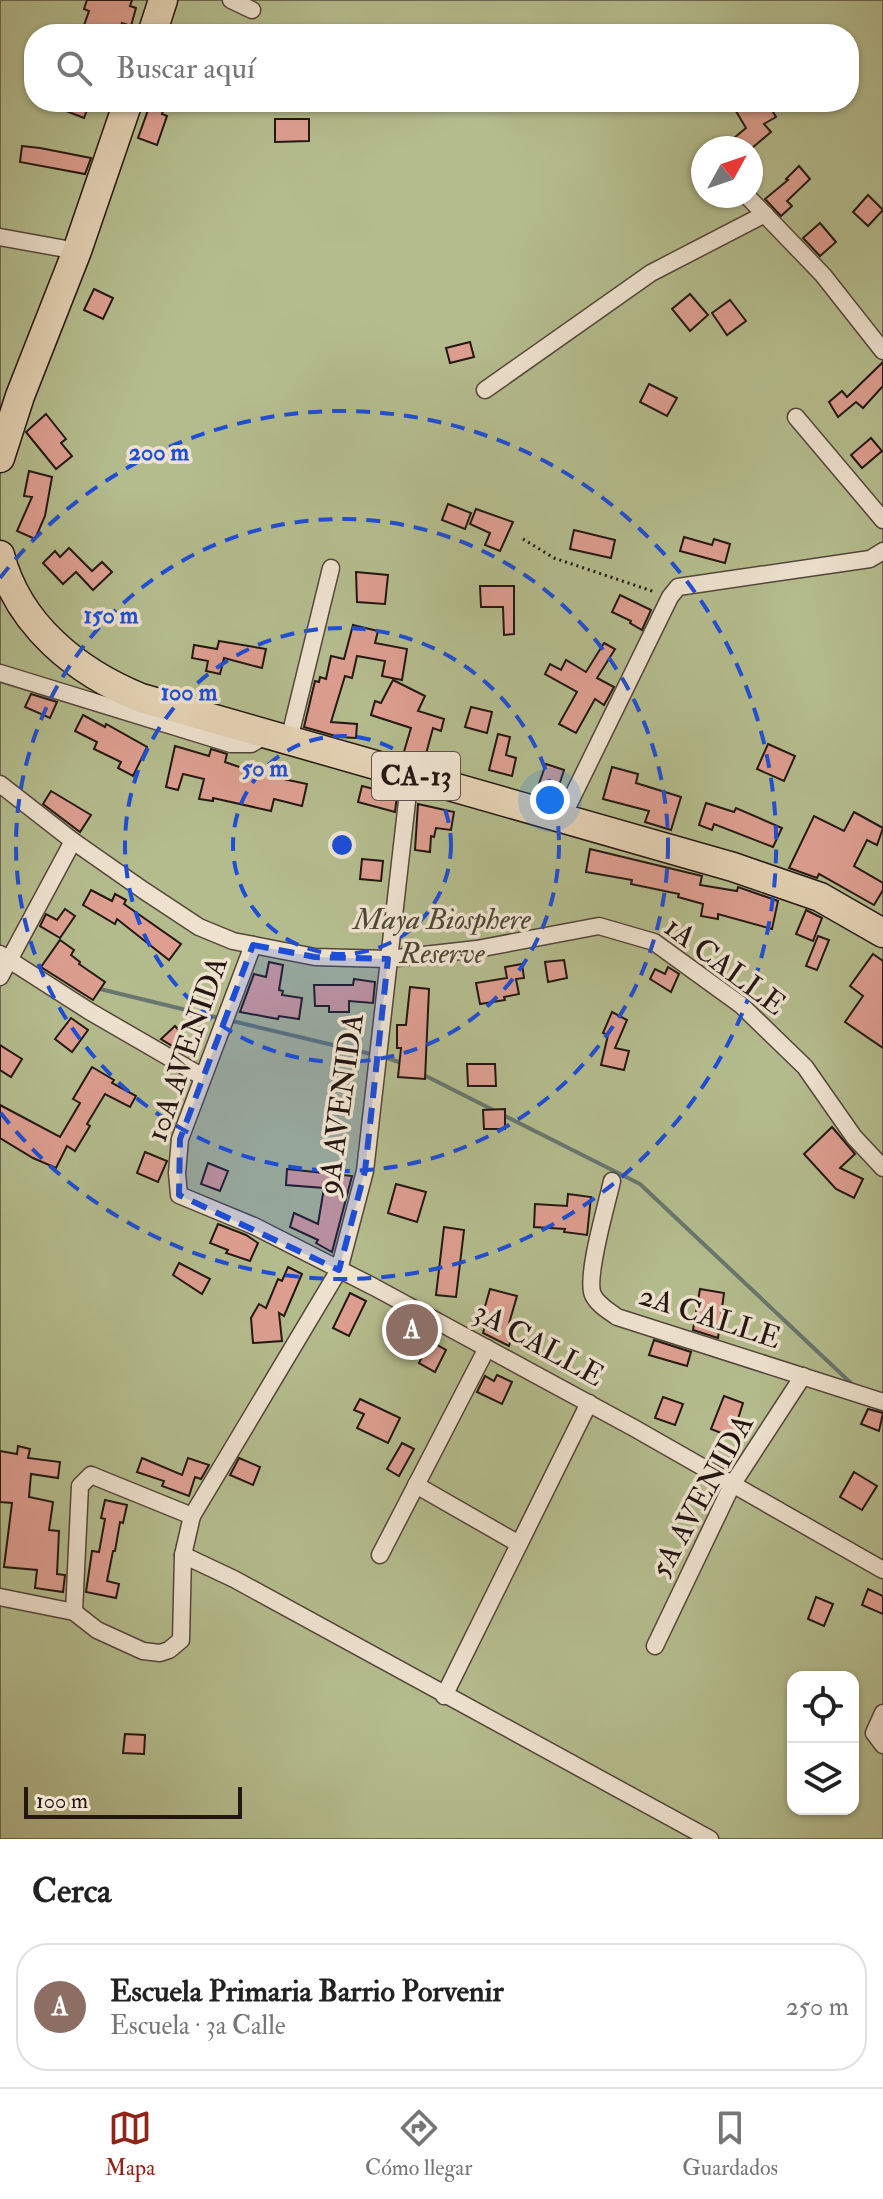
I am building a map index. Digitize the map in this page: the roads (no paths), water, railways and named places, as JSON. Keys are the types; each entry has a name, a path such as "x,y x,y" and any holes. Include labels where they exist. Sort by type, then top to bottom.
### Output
{"highway":[{"path":"155,24 163,0"},
{"path":"0,458 125,112"},
{"name":"CA-13","path":"0,555 13,590 48,639 94,677 141,698 733,867 805,892 883,933"}],"street":[{"path":"231,0 252,10"},
{"path":"759,208 823,275 882,348"},
{"path":"485,390 651,273 765,214"},
{"path":"0,237 77,251"},
{"path":"796,417 883,520"},
{"path":"562,818 670,597 678,587 870,559 883,551"},
{"path":"0,673 231,744 251,744 278,737 331,568"},
{"name":"9A AVENIDA","path":"74,1612 97,1630 143,1651 160,1653 181,1640 183,1555 192,1516 339,1270 365,1171 410,775"},
{"name":"1A CALLE","path":"0,784 73,841 199,927 233,941 315,957 388,959 477,949 599,926 654,942 741,1005 805,1067 854,1137 883,1168"},
{"path":"0,977 5,957 73,841"},
{"name":"10A AVENIDA","path":"177,1173 180,1139 253,945"},
{"path":"5,957 89,1011 203,1077"},
{"name":"3A CALLE","path":"177,1173 179,1195 254,1226 487,1348 883,1570"},
{"name":"2A CALLE","path":"612,1181 591,1274 592,1293 600,1304 617,1317 883,1402"},
{"path":"380,1555 487,1348"},
{"name":"5A AVENIDA","path":"655,1646 732,1485 803,1376"},
{"path":"444,1696 589,1403"},
{"path":"0,1597 74,1612 80,1486 91,1475 192,1516"},
{"path":"416,1485 519,1544"},
{"path":"183,1555 234,1579 710,1839"},
{"path":"883,1713 874,1733 883,1745"}],"waterway":[{"path":"96,988 219,1018"},
{"path":"228,1020 375,1055"},
{"path":"384,1057 402,1063"},
{"path":"420,1073 640,1184 853,1385"},
{"path":"873,1405 883,1414"}],"place":[{"name":"Escuela Primaria Barrio Porvenir","path":"412,1330"}],"park label":[{"name":"Maya Biosphere Reserve","path":"442,936"}]}
